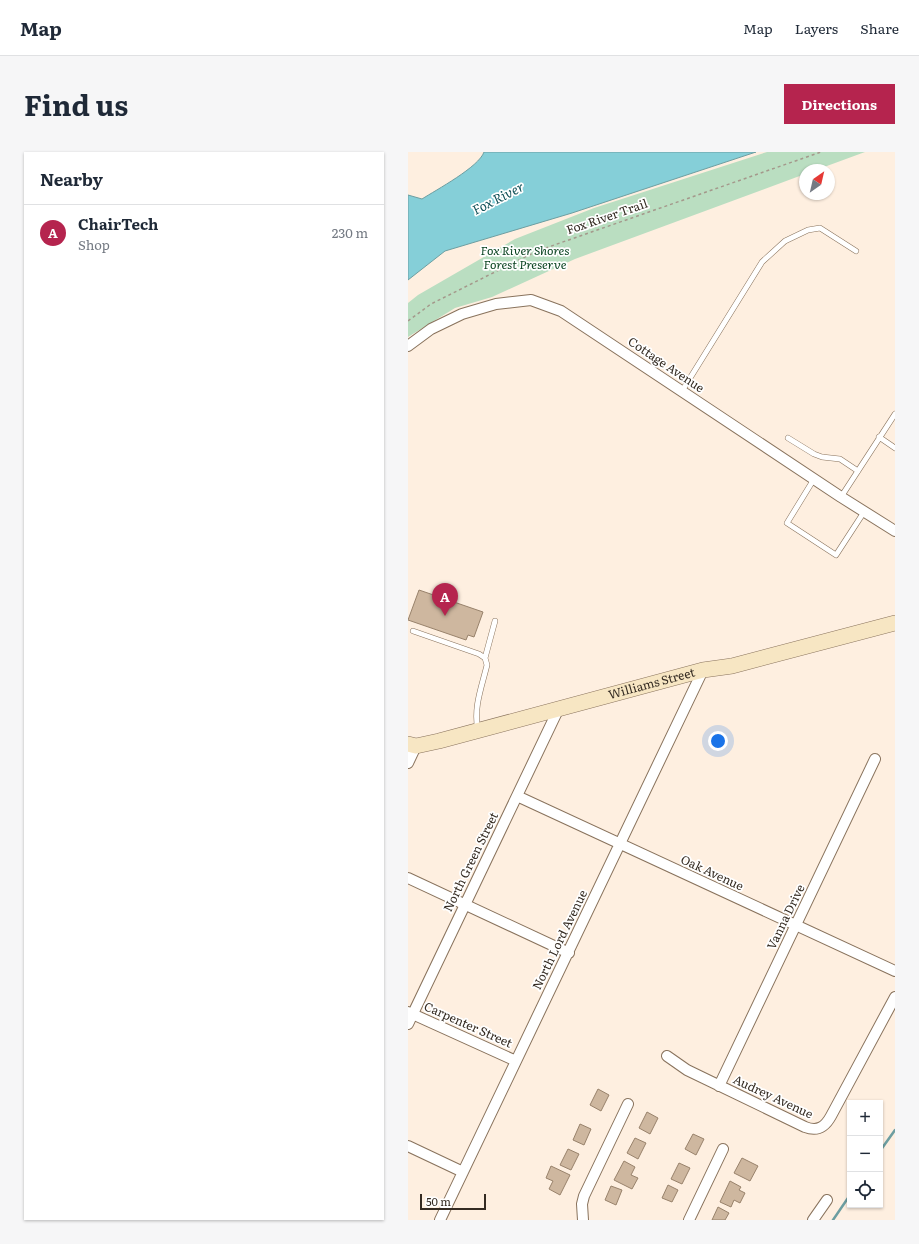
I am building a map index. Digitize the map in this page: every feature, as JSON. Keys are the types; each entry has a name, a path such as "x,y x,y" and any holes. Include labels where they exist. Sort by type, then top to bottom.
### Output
{"street":[{"name":"Cottage Avenue","path":"408,346 431,329 462,314 496,304 531,300 561,311 841,497 895,531"},
{"name":"Williams Street","path":"412,745 427,744 703,670 732,666 895,623"},
{"name":"North Lord Avenue","path":"440,1220 703,670"},
{"name":"North Green Street","path":"408,1024 410,1013 465,905 558,710"},
{"path":"408,763 412,745"},
{"name":"Vanna Drive","path":"719,1086 875,759"},
{"name":"Oak Avenue","path":"518,796 895,972"},
{"path":"408,878 569,952"},
{"name":"Audrey Avenue","path":"667,1056 687,1070 806,1127 814,1130 822,1128 832,1116 895,997"},
{"name":"Carpenter Street","path":"410,1013 516,1061"},
{"path":"583,1220 582,1204 584,1196 628,1104"},
{"path":"408,1146 464,1172"},
{"path":"689,1220 723,1149"},
{"path":"813,1220 827,1200"}],"lane":[{"path":"682,391 762,262 785,241 808,230 820,228 856,251"},
{"path":"841,497 895,414"},
{"path":"788,438 814,454 822,457 840,459 858,471"},
{"path":"880,438 895,448"},
{"path":"814,479 787,523 836,555 864,512"},
{"path":"478,731 476,707 487,665 485,658 495,621"},
{"path":"413,631 479,654 485,658"}],"path":[{"name":"Fox River Trail","path":"408,321 431,304 537,251 821,152"}],"green space":[{"name":"Fox River Shores Forest Preserve","path":"767,152 865,152 832,164 799,164 799,176 575,259 492,297 455,308 408,337 408,303 418,295 515,239 594,208"}],"water":[{"name":"Fox River","path":"484,152 756,152 572,213 445,251 408,280 408,195 422,199 466,171 480,158"}],"building":[{"path":"419,590 483,612 474,637 468,635 466,640 408,620"},
{"path":"598,1089 609,1095 601,1111 590,1105"},
{"path":"647,1112 658,1118 650,1134 639,1128"},
{"path":"580,1124 591,1129 584,1145 573,1140"},
{"path":"693,1134 704,1139 696,1155 685,1149"},
{"path":"635,1138 646,1143 638,1159 627,1153"},
{"path":"568,1149 579,1154 571,1170 560,1165"},
{"path":"742,1158 758,1166 750,1181 734,1173"},
{"path":"624,1161 635,1167 631,1175 638,1178 632,1189 614,1180"},
{"path":"679,1163 690,1168 682,1184 671,1179"},
{"path":"551,1166 570,1175 560,1195 549,1189 553,1181 546,1178"},
{"path":"730,1181 741,1187 739,1190 745,1193 740,1203 734,1200 731,1207 720,1202"},
{"path":"668,1185 678,1190 672,1202 662,1198"},
{"path":"611,1186 622,1190 616,1205 605,1200"},
{"path":"718,1207 729,1213 725,1220 712,1220"}],"waterway":[{"path":"883,1147 895,1130"},
{"path":"833,1220 847,1199"}],"place":[{"name":"ChairTech","path":"445,616"}]}
